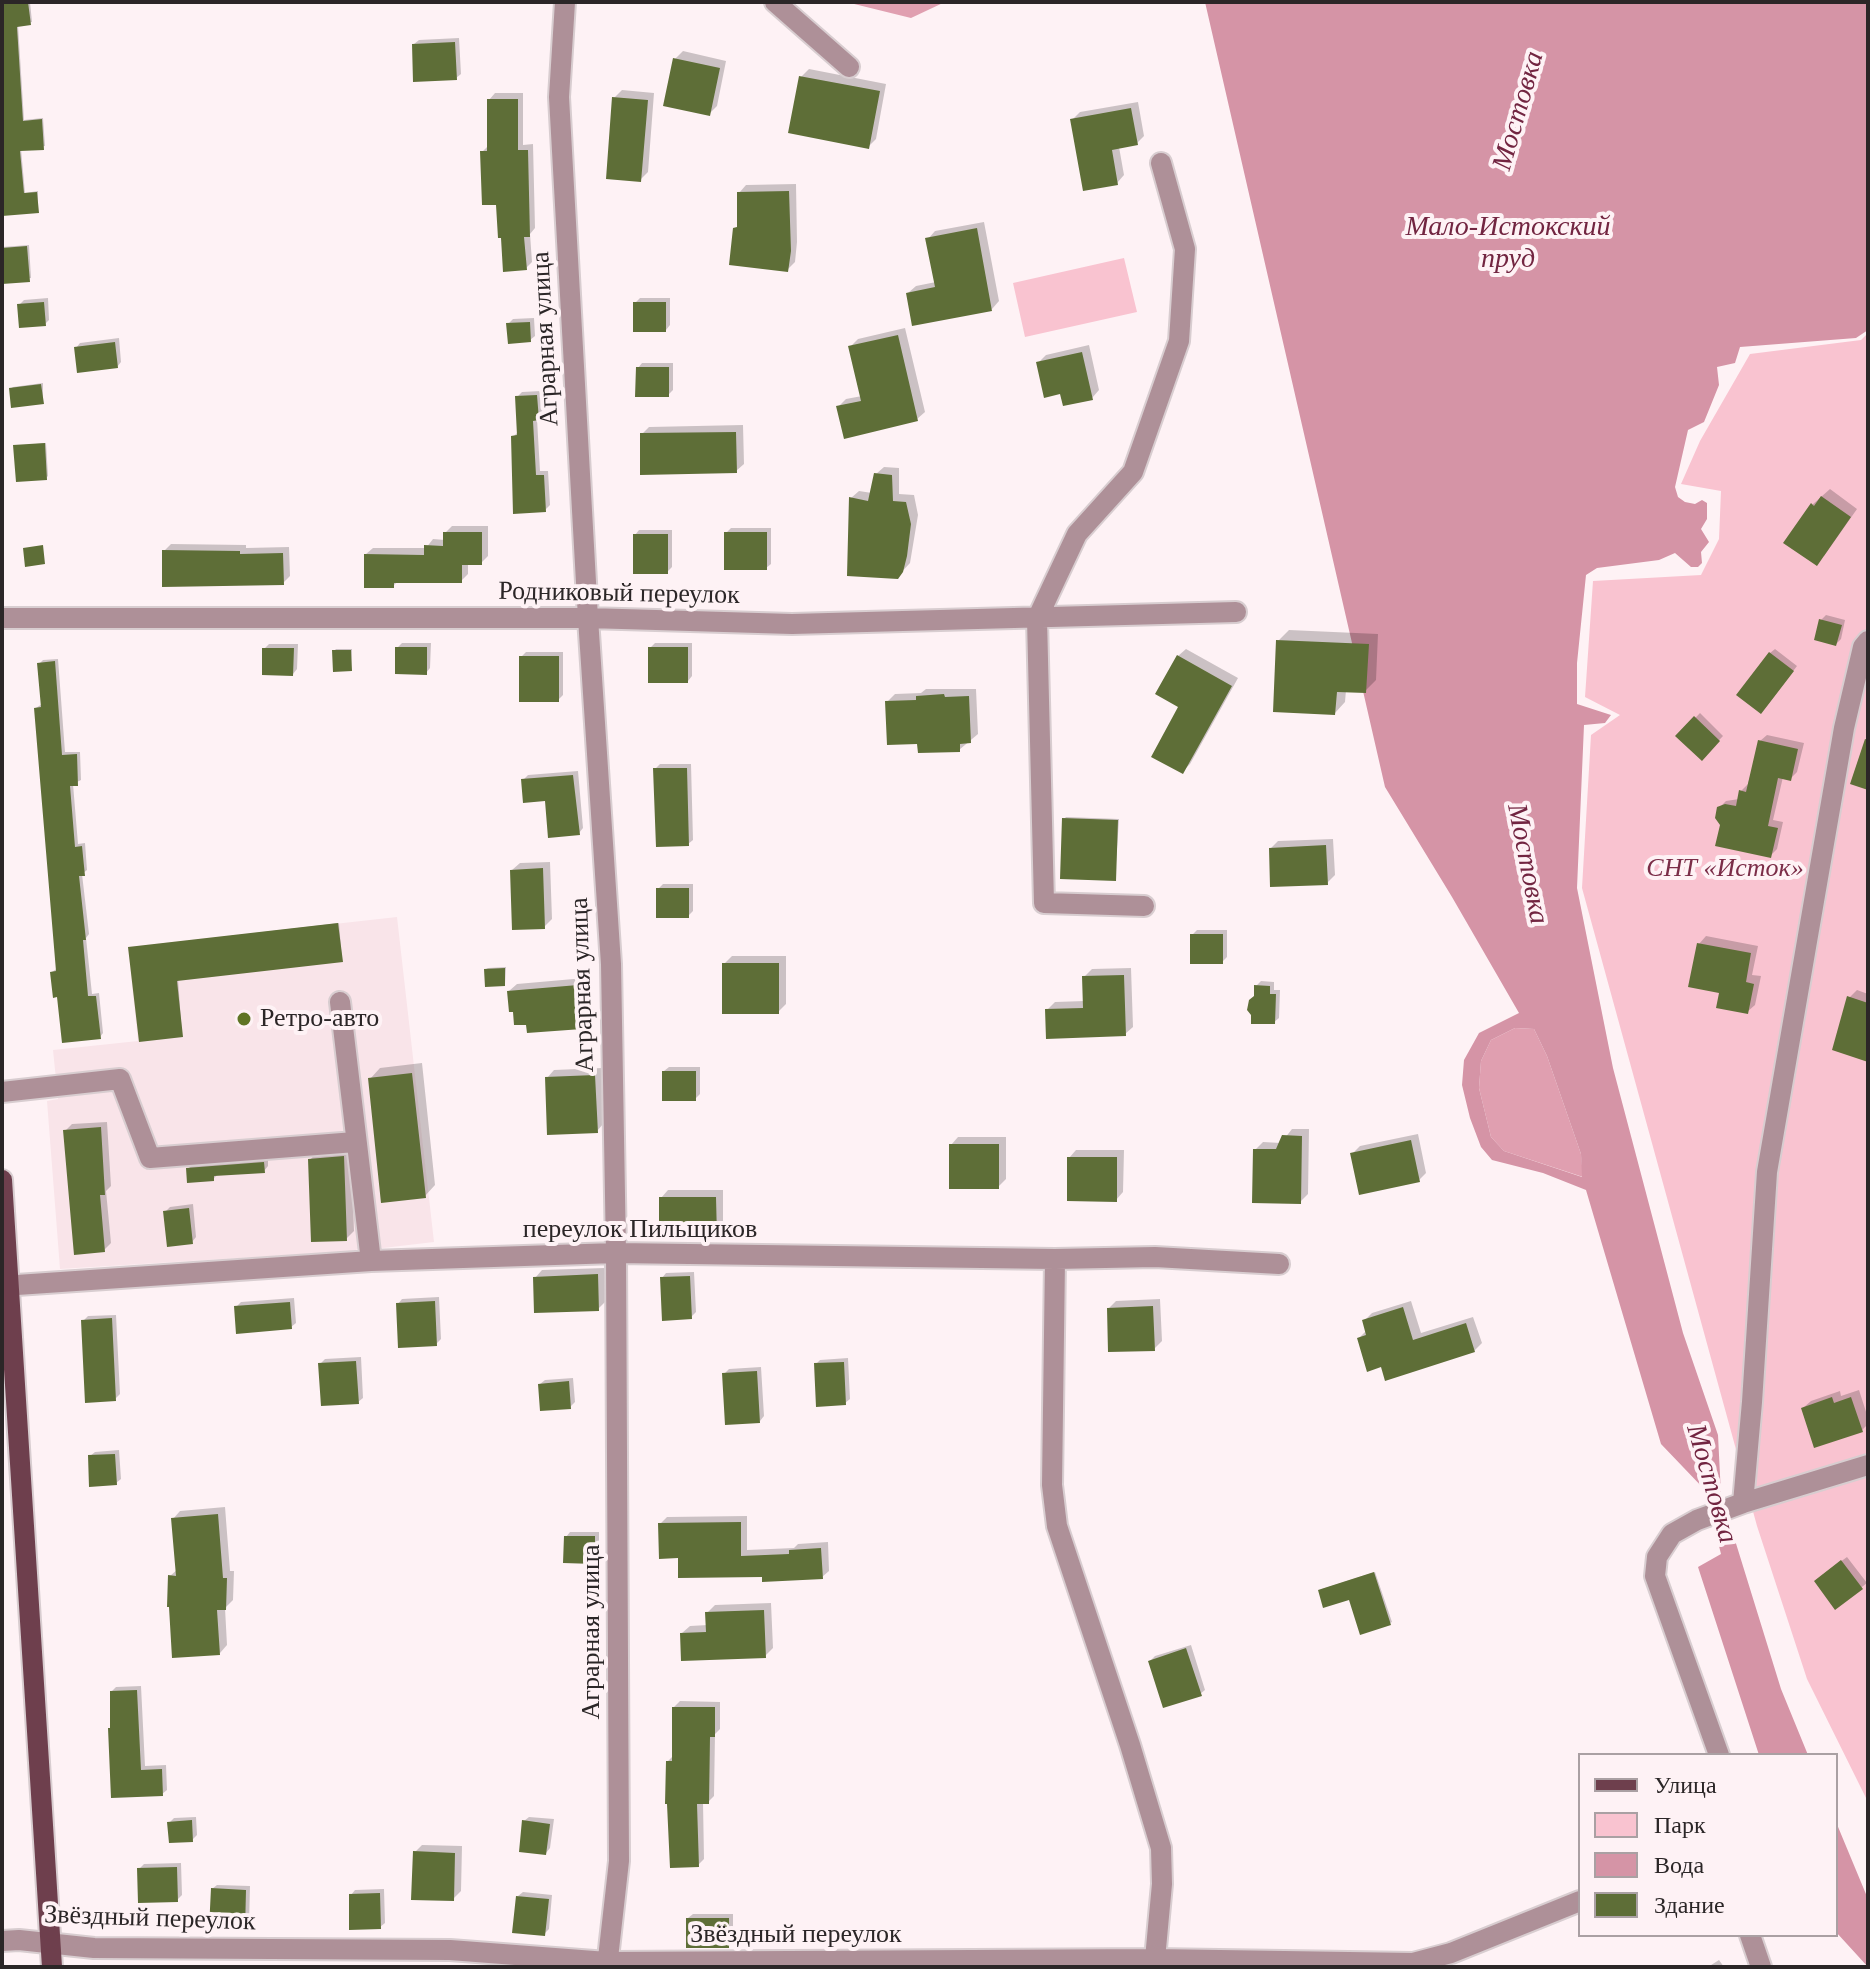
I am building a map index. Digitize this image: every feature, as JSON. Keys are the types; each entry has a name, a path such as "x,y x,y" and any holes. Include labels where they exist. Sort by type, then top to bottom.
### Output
{"main road":[{"path":"2,1180 6,1286 52,1967"}],"street":[{"name":"Аграрная улица","path":"565,2 559,97 611,964 616,1253 619,1861 607,1964"},
{"path":"775,2 849,67"},
{"path":"1144,906 1044,903 1037,619 1077,534 1133,472 1179,341 1185,249 1161,163"},
{"name":"Родниковый переулок","path":"2,618 588,618 792,624 1236,612"},
{"path":"1737,1505 1767,1172 1844,728 1863,647 1868,641"},
{"path":"340,1002 371,1261"},
{"path":"2,1092 120,1079 150,1158 355,1142"},
{"name":"переулок Пильщиков","path":"6,1286 371,1261 616,1253 1055,1259 1155,1257 1279,1264"},
{"path":"1055,1259 1052,1485 1057,1526 1161,1848 1160,1962"},
{"path":"1718,1753 1655,1576 1657,1557 1672,1534 1697,1520 1868,1465"},
{"name":"Звёздный переулок","path":"2,1941 94,1948 450,1950 607,1964 1160,1962 1413,1965 1578,1902"},
{"path":"1751,1937 1761,1967"}],"shaded area":[{"path":"846,2 945,2 911,18"},
{"path":"397,917 434,1242 383,1248 369,1245 353,1251 60,1269 47,1101 58,1099 53,1050 138,1041 128,947"},
{"path":"1515,1028 1534,1029 1547,1056 1581,1154 1583,1177 1504,1151 1491,1137 1479,1088 1481,1061 1491,1040"}],"green space":[{"path":"1124,258 1137,312 1025,337 1013,283"},
{"name":"СНТ «Исток»","path":"1868,333 1868,1802 1807,1679 1757,1526 1582,888 1591,735 1620,715 1585,697 1593,581 1701,575 1719,539 1721,491 1681,484 1700,441 1750,354 1861,340"}],"water":[{"name":"Мало-Истокский пруд","path":"1205,2 1868,2 1868,330 1856,338 1740,347 1735,363 1717,367 1719,385 1704,422 1688,430 1675,487 1678,497 1685,502 1695,504 1702,500 1707,503 1707,519 1701,529 1709,542 1701,552 1702,563 1691,567 1675,553 1659,560 1597,568 1586,575 1577,663 1577,704 1611,715 1605,723 1584,725 1577,888 1613,1068 1683,1333 1718,1435 1721,1495 1781,1689 1807,1753 1758,1753 1698,1567 1721,1554 1705,1490 1661,1444 1586,1190 1543,1173 1492,1160 1481,1147 1462,1085 1464,1060 1479,1033 1519,1013 1385,787","holes":["1515,1028 1534,1029 1547,1056 1581,1154 1582,1177 1504,1151 1491,1137 1479,1088 1481,1061 1491,1040"]},
{"path":"1838,1827 1868,1899 1868,1967 1838,1934"}],"building":[{"path":"2,2 28,2 31,25 17,27 23,121 42,119 44,150 20,151 24,193 37,192 39,213 2,216"},
{"path":"455,42 457,80 413,82 412,44"},
{"path":"673,58 720,68 710,116 663,106"},
{"path":"799,76 880,91 869,149 788,133"},
{"path":"612,97 648,100 641,182 606,179"},
{"path":"487,99 518,99 518,150 528,150 530,237 524,237 527,270 503,272 496,205 482,205 480,151 487,151"},
{"path":"1131,108 1138,145 1112,150 1118,185 1083,191 1070,119"},
{"path":"789,191 791,251 788,272 729,265 733,228 737,227 737,192"},
{"path":"977,228 992,311 912,326 906,293 935,287 925,238"},
{"path":"27,246 30,282 2,284 2,248"},
{"path":"44,302 46,326 19,328 17,304"},
{"path":"633,302 666,302 666,332 633,332"},
{"path":"530,322 531,342 508,344 506,323"},
{"path":"898,335 918,421 844,439 836,406 861,401 848,346"},
{"path":"115,342 118,368 77,373 74,347"},
{"path":"1082,352 1093,400 1063,406 1060,394 1044,398 1036,362"},
{"path":"636,367 669,367 669,397 635,397"},
{"path":"41,384 44,404 11,408 9,388"},
{"path":"537,395 539,420 533,421 536,475 544,475 546,512 513,514 511,436 517,435 515,396"},
{"path":"736,432 737,473 640,475 640,433"},
{"path":"45,443 47,480 16,482 13,445"},
{"path":"874,473 892,475 893,501 906,502 911,524 907,556 898,579 847,576 849,497 868,501"},
{"path":"1821,496 1851,517 1817,566 1783,543 1811,503 1814,506"},
{"path":"443,532 482,532 482,565 462,565 462,583 394,583 394,588 364,588 364,554 424,555 424,545 443,546"},
{"path":"724,532 767,532 767,570 724,570"},
{"path":"633,534 668,534 668,574 633,574"},
{"path":"43,545 45,564 25,567 23,548"},
{"path":"162,550 283,553 284,585 162,587"},
{"path":"1819,619 1842,625 1836,646 1814,640"},
{"path":"1276,640 1369,644 1366,693 1337,692 1335,715 1273,712"},
{"path":"395,647 427,647 427,675 395,674"},
{"path":"648,647 688,647 688,683 648,683"},
{"path":"262,648 294,648 293,676 262,675"},
{"path":"332,650 351,650 352,671 333,672"},
{"path":"1769,652 1794,671 1761,714 1736,695"},
{"path":"1177,655 1232,686 1183,774 1151,757 1178,707 1155,694"},
{"path":"519,656 559,656 559,702 519,702"},
{"path":"55,661 62,755 77,754 78,786 70,786 75,847 82,846 85,876 79,876 88,996 96,996 101,1039 62,1043 57,997 53,998 50,972 56,971 34,708 41,707 37,663"},
{"path":"944,694 945,697 969,696 971,743 960,744 960,752 918,753 917,744 887,745 885,701 916,700 916,696"},
{"path":"1694,716 1720,741 1702,761 1675,736"},
{"path":"1865,739 1868,740 1868,790 1850,784"},
{"path":"1758,740 1798,749 1791,781 1778,778 1768,826 1778,828 1771,858 1715,846 1720,825 1715,818 1717,807 1725,804 1736,806 1739,790 1746,792"},
{"path":"653,768 687,768 689,846 656,847"},
{"path":"573,775 580,835 548,838 545,801 523,803 521,779"},
{"path":"1062,818 1118,820 1116,881 1060,879"},
{"path":"1326,845 1328,885 1270,887 1269,848"},
{"path":"543,868 545,929 512,930 510,870"},
{"path":"656,888 689,888 689,918 656,918"},
{"path":"338,923 343,962 177,981 183,1037 139,1042 128,947"},
{"path":"1190,934 1223,934 1223,964 1190,964"},
{"path":"1697,943 1751,953 1746,982 1754,984 1748,1014 1716,1008 1719,993 1688,987"},
{"path":"722,963 779,963 779,1014 722,1014"},
{"path":"505,968 505,986 485,987 484,969"},
{"path":"1124,975 1126,1036 1046,1039 1045,1009 1083,1008 1082,976"},
{"path":"578,985 582,1029 527,1033 526,1025 514,1025 507,991"},
{"path":"1254,985 1270,986 1270,994 1276,994 1275,1024 1251,1024 1251,1015 1247,1010 1249,1000 1254,996"},
{"path":"1847,996 1868,1003 1868,1062 1832,1050"},
{"path":"662,1071 696,1071 696,1101 662,1101"},
{"path":"412,1073 426,1198 381,1203 368,1078"},
{"path":"595,1075 598,1133 547,1135 545,1077"},
{"path":"101,1127 105,1195 100,1195 105,1252 74,1255 63,1130"},
{"path":"1282,1135 1302,1136 1301,1204 1252,1203 1253,1149 1276,1149"},
{"path":"1411,1140 1420,1182 1359,1195 1350,1153"},
{"path":"949,1144 999,1144 999,1189 949,1189"},
{"path":"344,1156 347,1241 311,1242 308,1159"},
{"path":"1067,1157 1117,1157 1117,1202 1067,1201"},
{"path":"264,1162 265,1173 214,1176 214,1181 187,1183 186,1168"},
{"path":"659,1197 716,1197 717,1236 659,1236"},
{"path":"189,1208 193,1244 167,1247 163,1211"},
{"path":"598,1274 599,1311 534,1313 533,1277"},
{"path":"690,1276 692,1319 662,1321 660,1277"},
{"path":"435,1301 437,1346 398,1348 396,1303"},
{"path":"290,1302 292,1329 236,1334 234,1306"},
{"path":"1153,1306 1155,1351 1108,1352 1107,1308"},
{"path":"1403,1307 1413,1340 1466,1323 1475,1352 1385,1381 1381,1367 1367,1372 1357,1338 1366,1335 1362,1320"},
{"path":"112,1318 116,1401 85,1403 81,1320"},
{"path":"356,1361 359,1404 321,1406 318,1363"},
{"path":"844,1362 846,1405 816,1407 814,1363"},
{"path":"757,1371 760,1423 725,1425 722,1373"},
{"path":"569,1381 571,1409 540,1411 538,1384"},
{"path":"1832,1397 1834,1403 1851,1397 1863,1432 1814,1448 1801,1408"},
{"path":"115,1454 117,1485 89,1487 88,1455"},
{"path":"218,1514 223,1578 227,1578 226,1610 217,1610 220,1655 172,1658 167,1607 168,1575 176,1576 171,1518"},
{"path":"741,1522 741,1556 789,1554 789,1550 821,1548 823,1579 762,1582 762,1577 678,1578 678,1558 659,1559 658,1523"},
{"path":"564,1536 595,1536 595,1564 563,1563"},
{"path":"1841,1560 1863,1589 1835,1610 1814,1581"},
{"path":"1374,1572 1391,1625 1360,1635 1349,1600 1323,1608 1318,1590"},
{"path":"764,1610 766,1658 681,1661 680,1633 706,1632 705,1612"},
{"path":"1186,1648 1202,1696 1163,1708 1148,1661"},
{"path":"137,1690 141,1770 162,1769 163,1796 111,1798 110,1691"},
{"path":"672,1707 715,1707 715,1737 710,1737 709,1804 697,1804 699,1867 670,1868 665,1804 666,1761 672,1761"},
{"path":"192,1820 193,1842 169,1843 167,1822"},
{"path":"522,1820 550,1824 546,1855 519,1852"},
{"path":"413,1851 455,1853 454,1901 411,1900"},
{"path":"177,1867 178,1902 138,1903 137,1868"},
{"path":"211,1888 246,1890 245,1931 209,1929"},
{"path":"380,1893 381,1929 349,1930 349,1894"},
{"path":"516,1896 549,1899 545,1936 512,1933"},
{"path":"686,1918 729,1918 729,1948 686,1948"}],"place":[{"name":"Ретро-авто","path":"244,1019"}],"water label":[{"name":"Мостовка","path":"1519,111"},
{"name":"Мостовка","path":"1527,864"},
{"name":"Мостовка","path":"1711,1484"}]}
